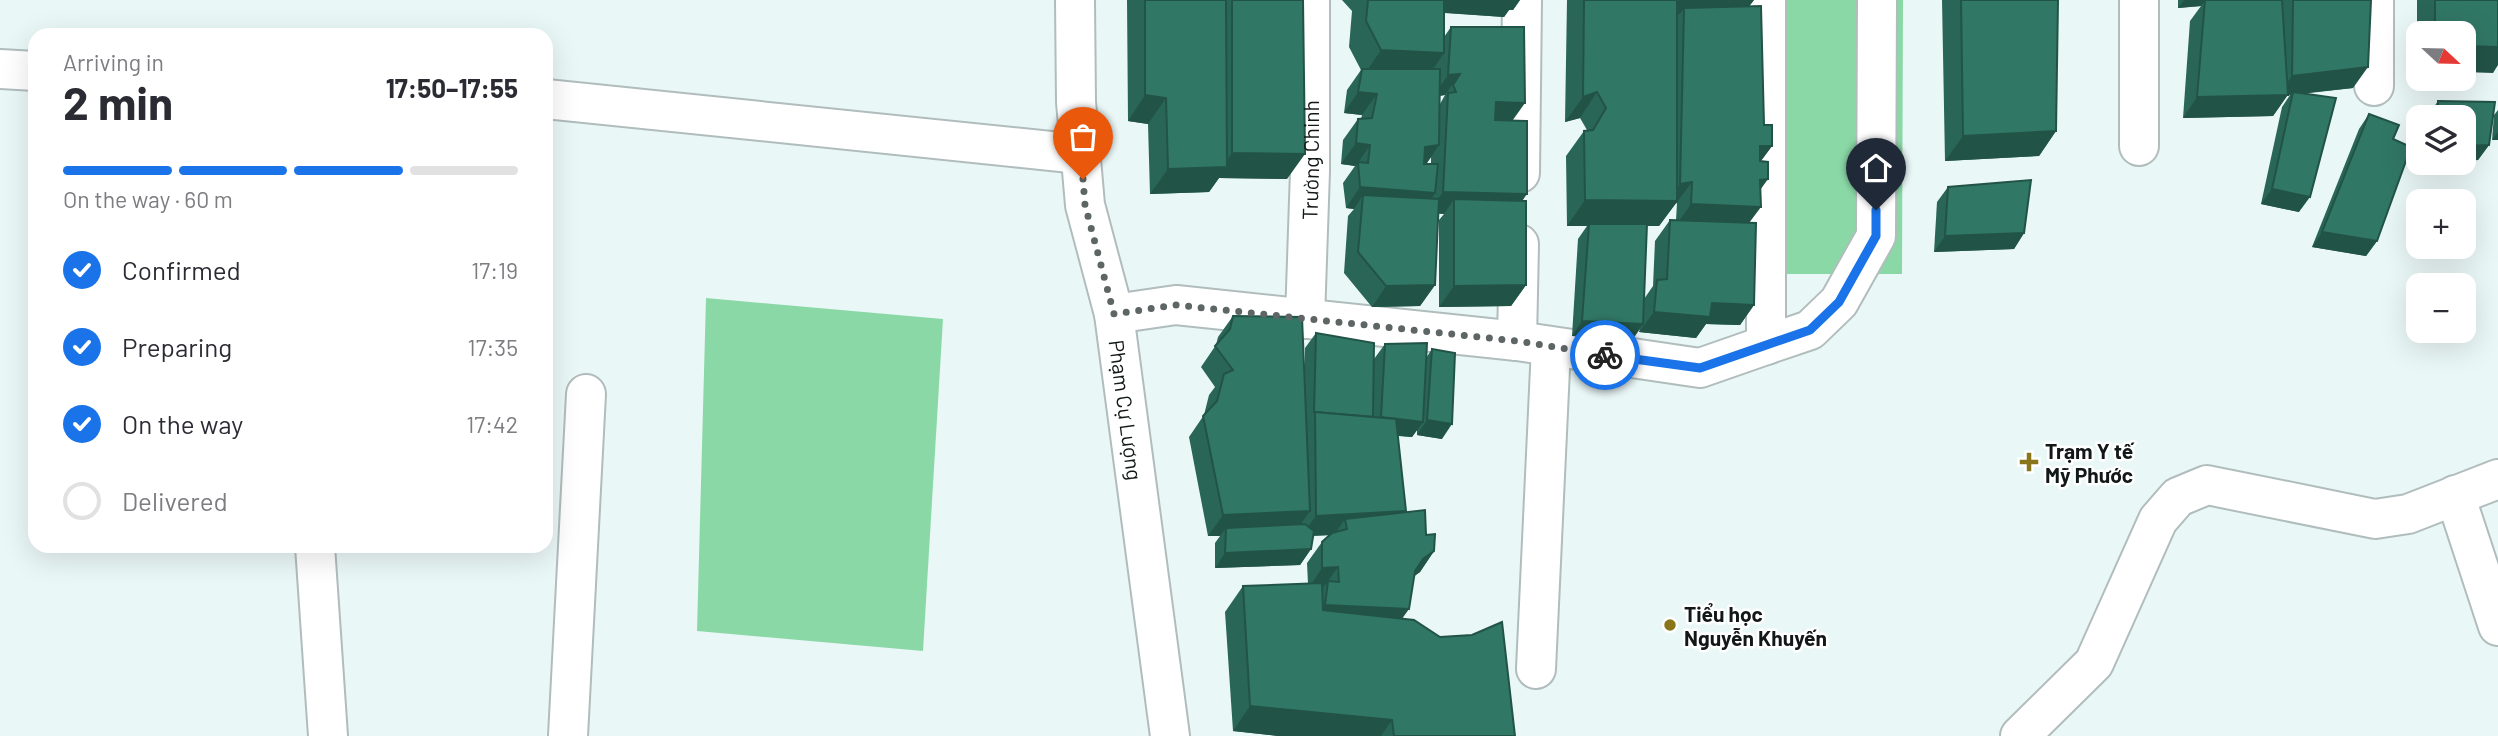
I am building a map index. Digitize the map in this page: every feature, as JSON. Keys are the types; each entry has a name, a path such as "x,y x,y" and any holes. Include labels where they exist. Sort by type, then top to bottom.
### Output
{"street":[{"name":"Phạm Cự Lượng","path":"1075,0 1080,154 1085,205 1114,314 1170,736"},
{"name":"Trường Chinh","path":"1305,319 1310,171 1310,0"},
{"path":"1522,0 1534,344 1536,669"},
{"path":"1766,0 1766,345"},
{"path":"1114,314 1176,305 1534,344 1700,368 1810,330 1839,302 1876,236 1877,0"},
{"path":"2139,0 2139,146"},
{"path":"2374,0 2374,86"},
{"path":"0,69 28,71"},
{"path":"553,100 1080,154"},
{"path":"568,736 586,394"},
{"path":"2020,736 2094,663 2158,520 2178,497 2207,485 2375,519 2408,514 2498,479"},
{"path":"2455,495 2498,626"},
{"path":"315,553 328,736"}],"green space":[{"path":"1785,0 1903,0 1902,274 1784,274"},
{"path":"706,298 943,319 923,651 697,631"}],"building":[{"path":"1145,0 1226,0 1227,167 1168,169 1166,98 1145,95"},
{"path":"1232,0 1303,0 1305,154 1232,153"},
{"path":"1368,0 1444,0 1444,53 1381,50 1366,21"},
{"path":"1584,0 1677,0 1677,201 1585,200 1584,131 1593,130 1606,108 1597,92 1583,97"},
{"path":"1961,0 2058,0 2056,131 1963,136"},
{"path":"2205,0 2282,0 2288,95 2197,97"},
{"path":"2293,0 2371,0 2368,67 2292,76"},
{"path":"2435,0 2498,0 2498,47 2476,46 2476,21 2435,21"},
{"path":"1761,6 1764,125 1772,125 1772,146 1760,146 1760,161 1768,162 1768,179 1760,180 1761,207 1691,204 1692,182 1680,184 1684,8"},
{"path":"1451,27 1524,27 1525,103 1496,102 1495,120 1527,121 1527,194 1443,192 1448,93 1456,92 1453,85 1460,74 1448,75"},
{"path":"1362,69 1440,69 1439,145 1425,147 1424,164 1438,164 1435,193 1360,187 1358,162 1368,163 1370,145 1356,143 1358,119 1372,118 1377,94 1358,92"},
{"path":"2293,92 2336,98 2310,197 2272,189"},
{"path":"2438,101 2495,102 2489,145 2476,146 2476,105 2438,105"},
{"path":"2369,114 2399,125 2393,139 2406,145 2406,161 2377,241 2322,232"},
{"path":"2031,180 2024,233 1945,236 1948,187"},
{"path":"1363,195 1439,199 1435,285 1386,286 1358,252"},
{"path":"1454,199 1526,201 1526,285 1454,286"},
{"path":"1670,220 1756,223 1754,305 1712,303 1710,317 1654,312 1657,280 1667,279"},
{"path":"1589,224 1647,224 1643,324 1582,321"},
{"path":"1233,316 1302,317 1310,511 1223,515 1203,416 1217,401 1224,374 1233,370 1215,346 1230,329"},
{"path":"1316,333 1374,343 1373,417 1314,412"},
{"path":"1427,343 1423,422 1381,417 1385,344"},
{"path":"1432,349 1455,353 1452,424 1427,420"},
{"path":"1315,412 1396,419 1406,511 1316,516"},
{"path":"1425,510 1426,535 1435,534 1434,551 1423,559 1415,571 1409,609 1325,605 1328,581 1339,582 1338,567 1322,568 1322,542 1332,533 1347,529 1345,519"},
{"path":"1305,524 1314,531 1311,549 1225,553 1226,528"},
{"path":"1322,583 1323,610 1414,620 1440,637 1472,635 1502,622 1515,736 1394,736 1392,720 1250,706 1243,586"}],"way so far":[{"path":"1083,179 1085,205 1114,314 1176,305 1517,341 1605,355"}],"place":[{"name":"Trạm Y tế Mỹ Phước","path":"2029,462"},
{"name":"Tiểu học Nguyễn Khuyến","path":"1670,625"}],"route":[{"path":"1605,355 1700,368 1810,330 1839,302 1876,236 1876,210"}]}
